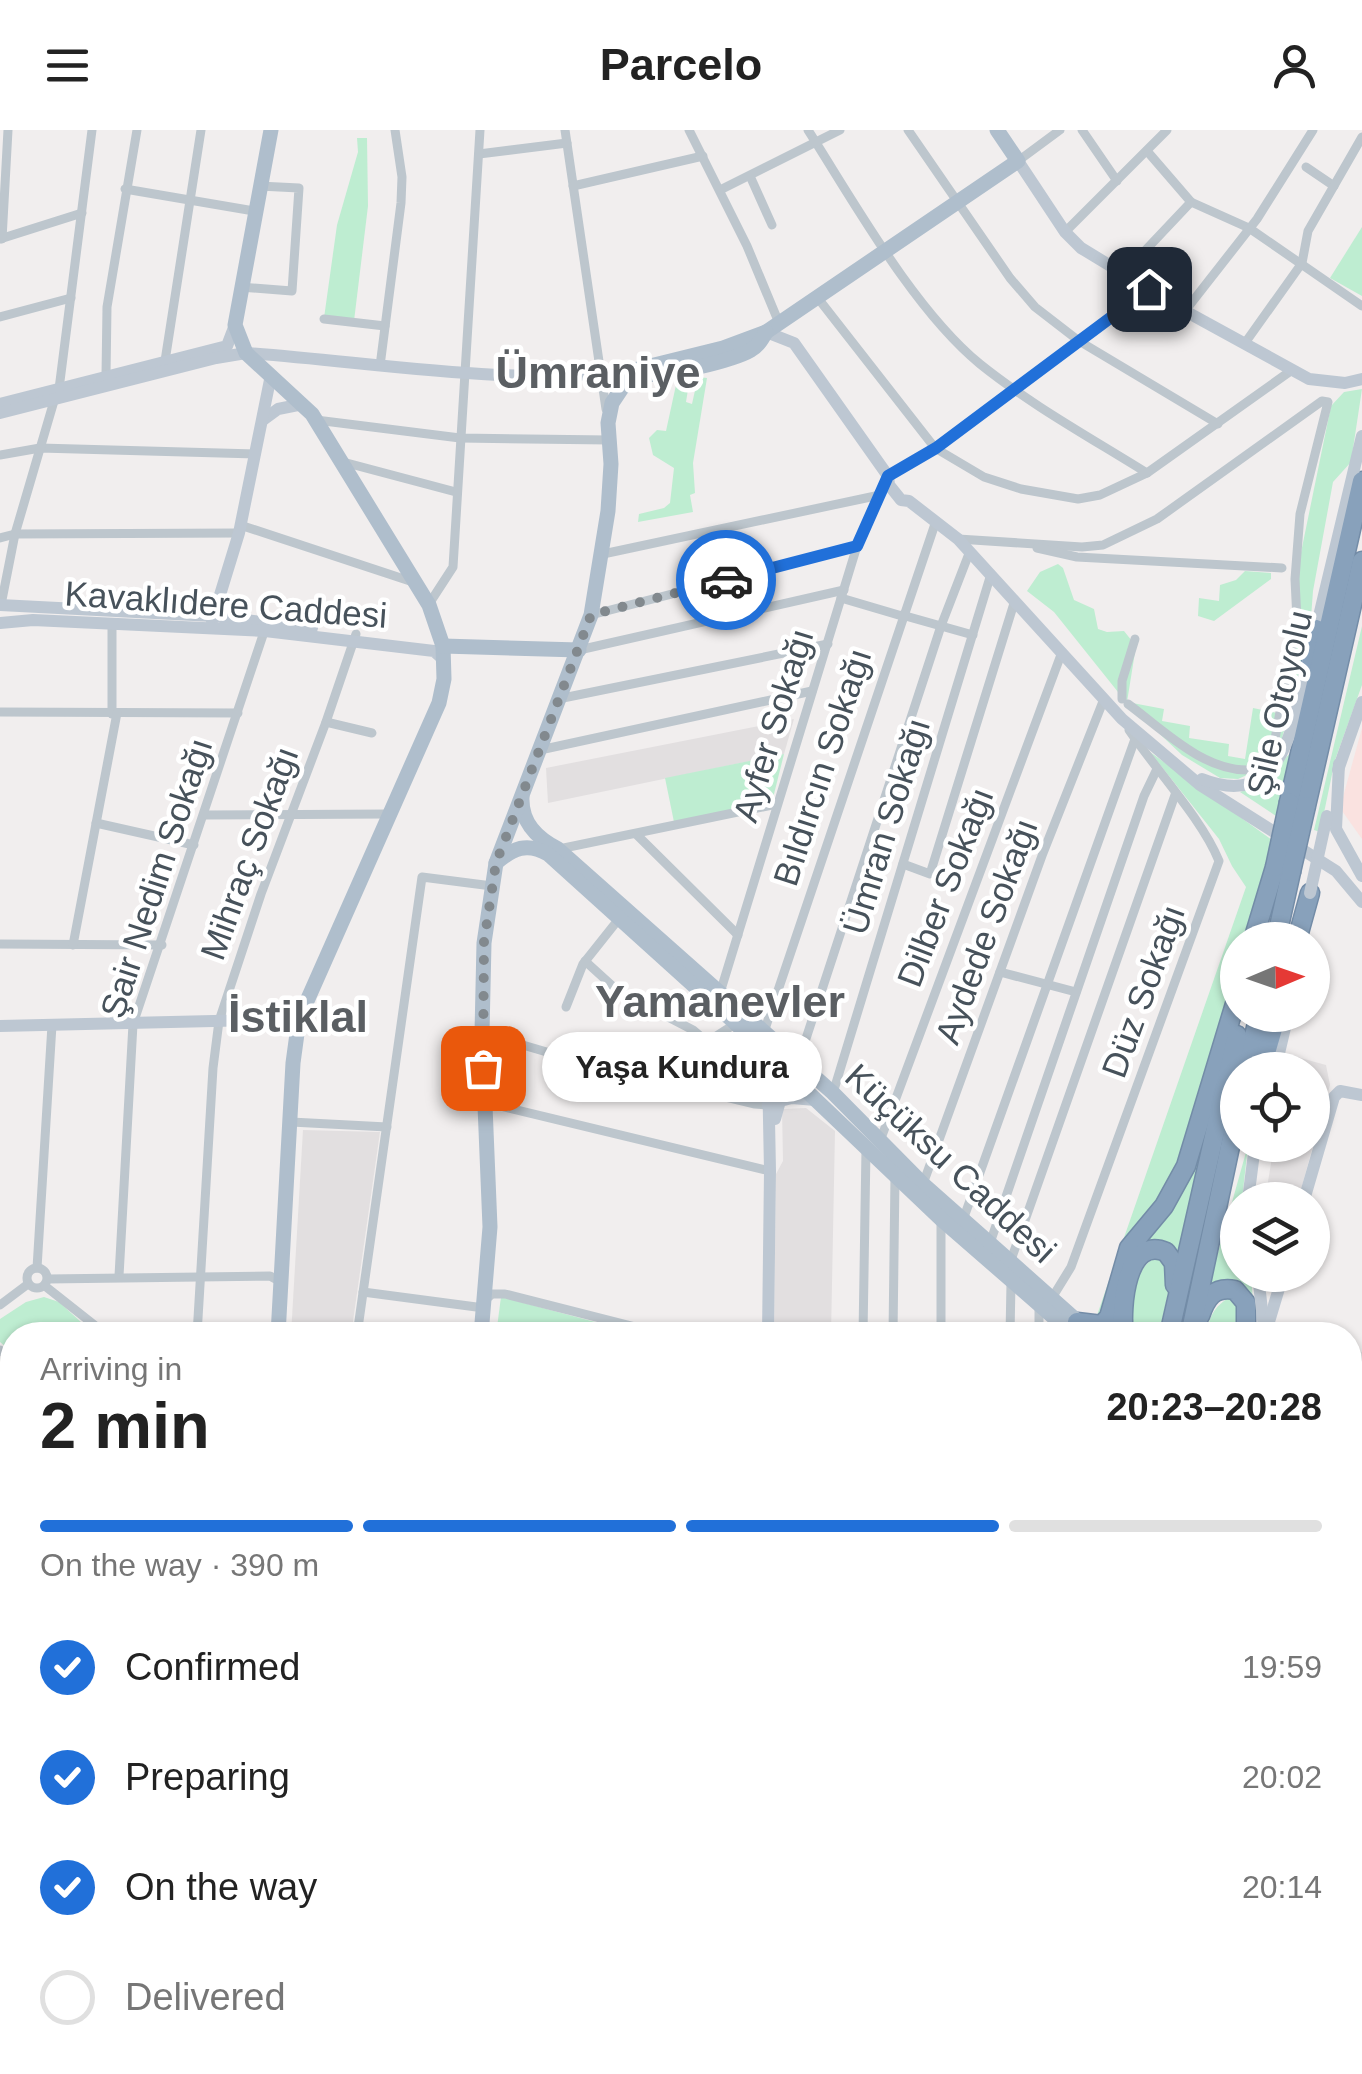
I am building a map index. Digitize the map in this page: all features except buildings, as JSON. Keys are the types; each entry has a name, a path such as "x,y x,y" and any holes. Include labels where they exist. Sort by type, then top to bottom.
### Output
{"highway":[{"name":"Şile Otoyolu","path":"1298,804 1362,481"},
{"name":"Şile Otoyolu","path":"1278,922 1283,869 1298,804 1362,561"},
{"path":"1298,804 1316,629"},
{"name":"Şile Otoyolu","path":"1263,922 1283,869"},
{"path":"1304,922 1310,893"},
{"path":"1105,1322 1129,1248 1175,1190 1204,1115 1227,1032"},
{"path":"1172,1322 1238,1032"},
{"path":"1194,1322 1226,1162"},
{"path":"1204,1262 1235,1162"},
{"path":"1123,1322 1132,1264 1148,1248 1171,1256 1176,1278 1174,1313"},
{"path":"1198,1322 1210,1296 1228,1288 1243,1296 1246,1322"}],"main road":[{"path":"0,414 106,376 227,346 235,325 271,130"},
{"path":"998,130 1065,232 1081,248 1292,370 1326,383 1362,379"},
{"path":"0,404 246,353 466,373 602,374 634,370 723,348 772,328 1018,161"},
{"path":"235,325 246,353 316,420 429,605 444,653 439,703 299,1019 293,1063 279,1322"},
{"path":"772,328 794,343 910,501 958,539 1122,719 1185,772 1336,871 1362,902"},
{"path":"483,1322 490,1226 482,1033 484,942 492,886 496,863 524,786 591,615 603,554 612,402 634,370"},
{"path":"212,622 240,529 271,376"},
{"path":"263,420 278,409 303,404"},
{"path":"1185,772 1213,784 1254,782 1272,772 1285,752 1362,436"},
{"name":"Kavaklıdere Caddesi","path":"0,612 33,620 212,622"},
{"name":"Kavaklıdere Caddesi","path":"0,612 266,626 444,653"},
{"path":"444,653 580,650"},
{"path":"1310,893 1339,764 1361,709"},
{"path":"1339,764 1336,829 1362,876"},
{"name":"Küçüksu Caddesi","path":"524,786 521,803 531,829 716,998 735,1024 763,1050 791,1064 814,1100 923,1184 963,1220 1012,1278 1045,1300"},
{"name":"Küçüksu Caddesi","path":"496,863 524,846 548,854 618,920 764,1032 802,1075 819,1081 834,1093 896,1176 940,1219 1011,1260 1064,1322"},
{"path":"0,1026 299,1019"},
{"path":"763,1050 770,1171 768,1322"},
{"path":"768,1099 791,1064"},
{"path":"1309,1182 1334,1097 1340,1091 1362,1094"},
{"path":"770,1171 775,1150 776,1105 786,1098 814,1100"},
{"path":"1260,1292 1263,1322"},
{"path":"1269,1322 1277,1292"}],"street":[{"path":"8,130 3,153 1,239 82,213"},
{"path":"0,612 14,534 56,395 92,130"},
{"path":"106,376 107,307 137,130"},
{"path":"165,362 202,130"},
{"path":"380,366 401,203 402,177 395,130"},
{"path":"429,605 453,567 480,130"},
{"path":"316,420 460,438 608,431 565,130"},
{"path":"690,130 720,190 772,328"},
{"path":"808,130 886,250 942,325 978,362 1147,473"},
{"path":"720,190 840,130"},
{"path":"908,130 1010,278 1035,307 1079,342 1218,424"},
{"path":"1018,161 1060,130"},
{"path":"1082,130 1117,180"},
{"path":"1065,232 1147,151 1156,134 1168,130"},
{"path":"1185,311 1250,228 1313,130"},
{"path":"1244,343 1302,263 1308,231 1362,137"},
{"path":"479,154 567,143"},
{"path":"1147,151 1191,202 1250,228 1362,306"},
{"path":"573,186 703,156"},
{"path":"1306,167 1334,186"},
{"path":"750,176 772,225"},
{"path":"240,287 292,291 299,188 259,186"},
{"path":"125,189 254,211"},
{"path":"1123,274 1191,202"},
{"path":"888,476 936,448 1149,289"},
{"path":"817,297 936,448 984,478 1078,499 1100,495 1147,473 1292,370"},
{"path":"0,317 71,298"},
{"path":"324,319 385,326"},
{"path":"958,539 1082,547 1116,540 1157,519 1322,402 1328,402 1300,514 1295,579 1297,620 1275,739 1266,759 1250,770 1229,768 1178,743 1125,701 1122,681 1135,638"},
{"path":"0,455 40,448 256,454"},
{"path":"342,462 456,492"},
{"name":"Ayfer Sokağı","path":"716,998 857,546 888,476"},
{"path":"603,554 880,494"},
{"name":"Bıldırcın Sokağı","path":"764,1032 936,521"},
{"path":"0,538 14,534 240,529 415,583"},
{"path":"1015,543 1077,557 1282,568"},
{"path":"591,615 857,546"},
{"path":"791,1064 970,552"},
{"name":"Ümran Sokağı","path":"834,1093 991,574"},
{"path":"580,650 842,594 973,635"},
{"path":"903,864 930,874 1015,600"},
{"path":"73,945 115,714 112,623"},
{"name":"Şair Nedim Sokağı","path":"118,1276 133,1024 266,626"},
{"name":"Mihraç Sokağı","path":"198,1322 219,1021 355,638"},
{"path":"558,699 828,644"},
{"name":"Dilber Sokağı","path":"863,1322 873,1145 1062,652"},
{"path":"540,750 812,691"},
{"name":"Aydede Sokağı","path":"923,1184 1104,699"},
{"path":"0,712 238,712"},
{"name":"Düz Sokağı","path":"1045,1300 1071,1267 1219,861 1212,842 1156,771 1122,719"},
{"path":"326,722 372,733"},
{"path":"963,1220 1135,739"},
{"path":"987,1248 1156,771"},
{"path":"1011,1260 1175,795"},
{"path":"558,850 777,804"},
{"path":"204,815 388,814"},
{"path":"96,823 194,845"},
{"path":"636,834 738,935"},
{"path":"359,1322 422,877 492,886"},
{"path":"566,1008 585,962 618,920"},
{"path":"0,944 162,945"},
{"path":"585,962 618,992 693,1030 708,1042 735,1024"},
{"path":"1000,972 1076,992"},
{"path":"37,1268 52,1026"},
{"path":"482,1033 755,1104 768,1099"},
{"path":"484,1102 770,1171"},
{"path":"291,1122 387,1127"},
{"path":"893,1322 896,1176"},
{"path":"940,1219 941,1322"},
{"path":"28,1284 28,1274 37,1268 44,1270 46,1282 92,1322"},
{"path":"28,1284 34,1288 46,1282 118,1276 270,1276 281,1282"},
{"path":"1010,1322 1012,1278"},
{"path":"0,1305 28,1284"},
{"path":"364,1292 485,1304 492,1294 505,1294 616,1322"},
{"path":"1041,1322 1045,1300"},
{"path":"0,1742 0,1750"}],"shaded area":[{"path":"794,719 784,754 548,803 546,768"},
{"path":"1362,728 1362,839 1340,808"},
{"path":"806,1108 835,1131 831,1322 774,1322 776,1174 783,1161 782,1109"},
{"path":"303,1130 380,1132 353,1322 292,1322"},
{"path":"1271,1162 1309,1162 1303,1182 1268,1182"}],"green space":[{"path":"357,138 367,138 368,206 354,321 324,318 337,225 358,152"},
{"path":"1362,227 1362,296 1330,278"},
{"path":"690,377 686,402 692,404 698,377 707,378 693,463 693,512 638,522 639,514 670,503 674,468 653,455 649,438 657,430 666,431 676,385"},
{"path":"1362,389 1351,462 1333,482 1313,591 1310,631 1280,746 1269,765 1238,779 1220,778 1182,755 1126,702 1054,612 1027,591 1040,572 1058,564 1074,600 1094,609 1098,629 1124,631 1136,646 1127,702 1164,709 1162,721 1190,726 1189,738 1229,744 1228,756 1245,759 1253,708 1277,713 1300,612 1297,572 1331,406 1344,392"},
{"path":"1245,571 1271,573 1271,579 1214,621 1198,616 1199,598 1219,601 1220,585 1236,580"},
{"path":"1362,626 1362,685 1335,760 1320,832 1314,830"},
{"path":"1292,751 1276,816 1240,792 1261,785"},
{"path":"1150,752 1272,840 1252,922 1234,922 1246,887 1219,839"},
{"path":"784,754 772,802 674,822 665,778"},
{"path":"1220,962 1221,1032 1192,1130 1172,1182 1108,1309 1096,1318"},
{"path":"1205,1140 1178,1260 1134,1247 1183,1190"},
{"path":"1243,1162 1246,1162 1244,1182 1238,1182"},
{"path":"1220,1245 1220,1292 1208,1288"},
{"path":"1157,1257 1169,1263 1171,1279 1162,1322 1132,1322 1138,1280 1148,1262"},
{"path":"1221,1292 1252,1292 1253,1302"},
{"path":"44,1297 59,1302 81,1322 0,1322 26,1302"},
{"path":"501,1297 595,1322 498,1322"},
{"path":"1230,1297 1238,1299 1240,1322 1210,1322"}],"way so far":[{"path":"483,1068 484,942 496,863 591,615 726,580"}],"place":[{"name":"Yaşa Kundura","path":"483,1068"}],"district":[{"name":"Ümraniye","path":"598,372"},
{"name":"Yamanevler","path":"720,1001"},
{"name":"İstiklal","path":"298,1016"}],"route":[{"path":"726,580 857,546 888,476 936,448 1149,289"}]}
